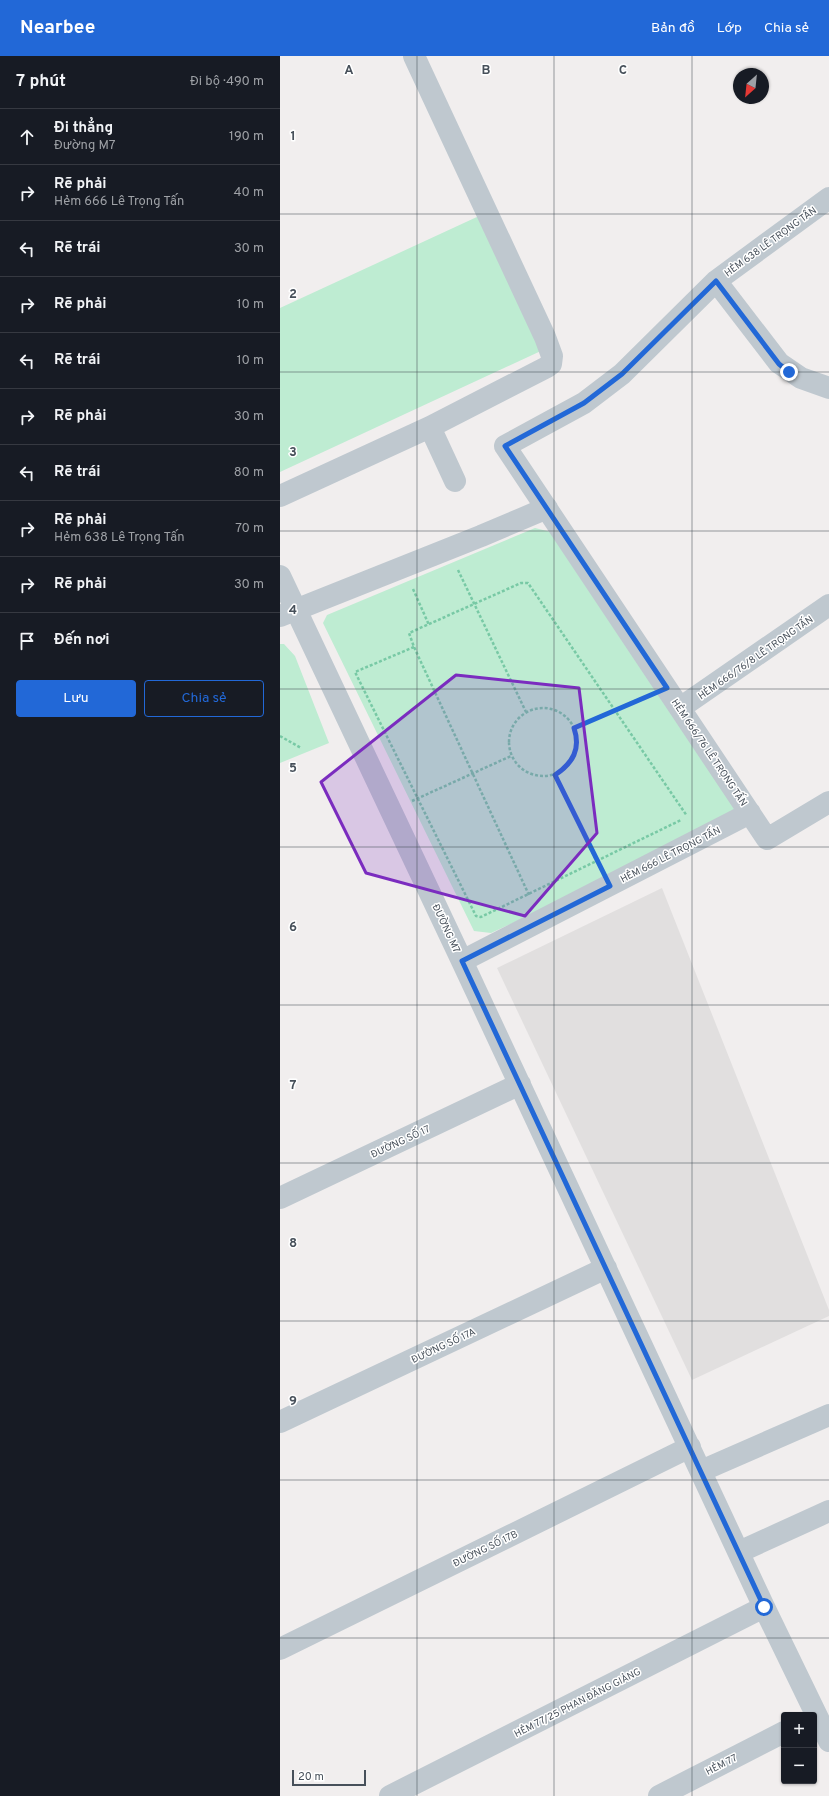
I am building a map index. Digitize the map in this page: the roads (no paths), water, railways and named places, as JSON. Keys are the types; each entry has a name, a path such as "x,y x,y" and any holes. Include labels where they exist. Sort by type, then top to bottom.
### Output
{"street":[{"path":"280,496 430,427 551,364 552,356 542,330 414,56"},
{"name":"HẺM 638 LÊ TRỌNG TẤN","path":"505,446 584,403 622,374 716,281 829,198"},
{"path":"716,281 779,364 801,378 829,388"},
{"path":"430,427 455,481"},
{"name":"HẺM 666/76 LÊ TRỌNG TẤN","path":"505,446 768,839 829,802"},
{"path":"287,613 481,536 547,508"},
{"name":"ĐƯỜNG M7","path":"280,576 287,613 392,811 813,1712"},
{"name":"HẺM 666/76/8 LÊ TRỌNG TẤN","path":"680,708 829,605"},
{"name":"HẺM 666 LÊ TRỌNG TẤN","path":"462,961 750,813"},
{"name":"ĐƯỜNG SỐ 17","path":"280,1198 520,1084"},
{"name":"ĐƯỜNG SỐ 17A","path":"280,1422 606,1268"},
{"path":"701,1471 829,1416"},
{"name":"ĐƯỜNG SỐ 17B","path":"280,1649 690,1447"},
{"path":"739,1552 829,1511"},
{"name":"HẺM 77/25 PHAN ĐĂNG GIẢNG","path":"390,1796 764,1607"},
{"name":"ĐƯỜNG M7","path":"817,1720 829,1741"},
{"name":"HẺM 77","path":"659,1796 781,1734"}]}
